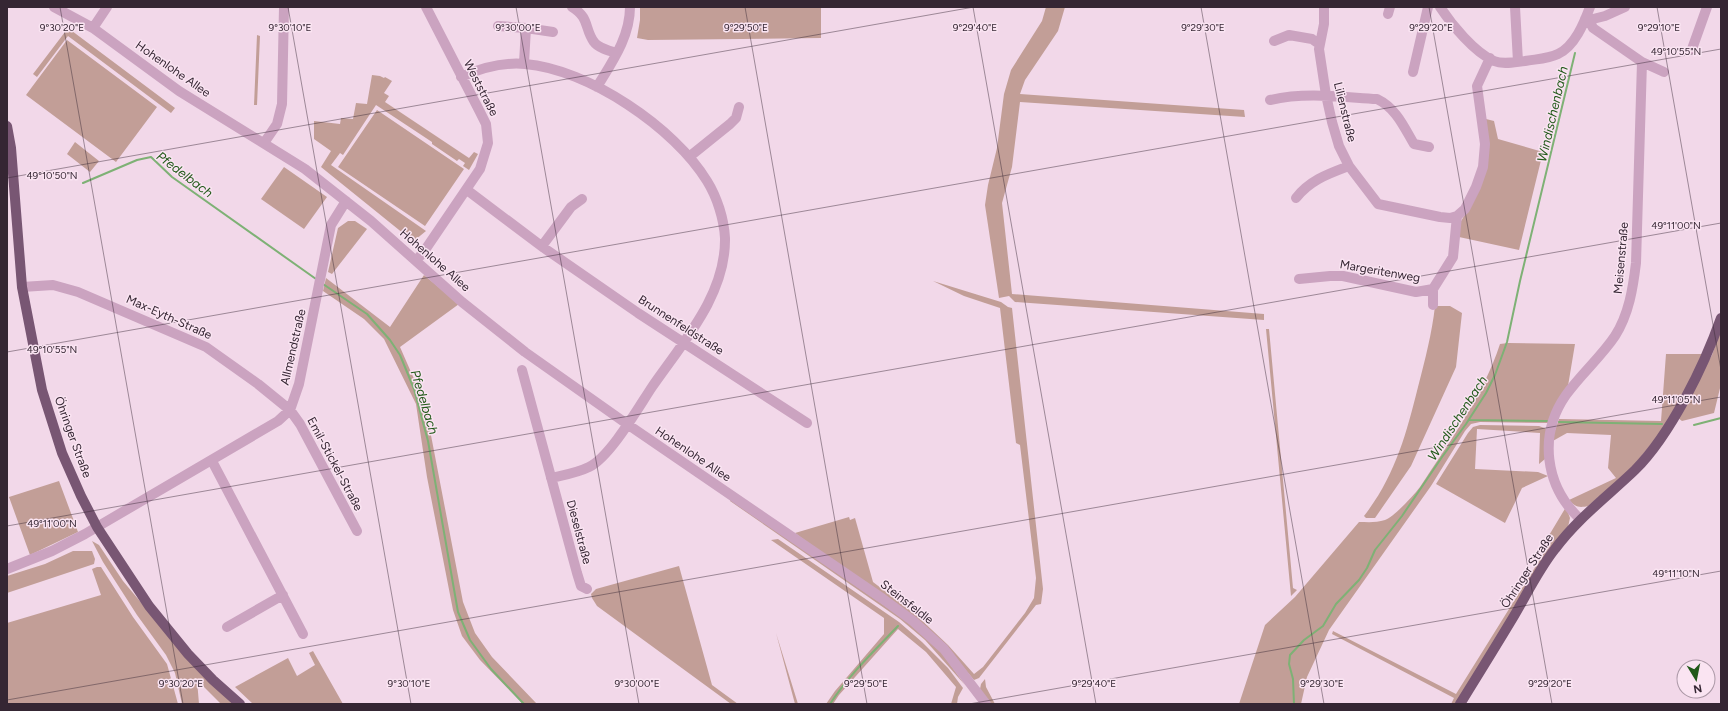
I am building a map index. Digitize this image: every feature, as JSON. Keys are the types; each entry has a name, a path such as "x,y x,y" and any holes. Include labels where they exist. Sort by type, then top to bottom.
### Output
{"main road":[{"name":"Öhringer Straße","path":"7,126 11,148 22,287 43,393 62,453 80,496 97,527 149,606 188,654 213,680 240,704"},
{"name":"Öhringer Straße","path":"1460,704 1554,549 1580,519 1635,470 1666,431 1712,344 1721,318"}],"street":[{"name":"Hohenlohe Allee","path":"54,7 93,28 179,91 305,169 346,201 462,302 525,352 795,539"},
{"path":"93,28 107,7"},
{"path":"264,143 277,124 282,104 284,7"},
{"name":"Weststraße","path":"416,261 467,190 480,169 486,154 488,134 480,112 426,7"},
{"path":"572,7 584,18 594,43 602,48 617,53"},
{"path":"597,87 624,41 630,15 630,7"},
{"name":"Lilienstraße","path":"1324,7 1324,24 1319,49 1326,95 1339,146 1349,166 1378,204 1440,217 1450,218 1457,216"},
{"path":"1413,72 1428,7"},
{"path":"1440,7 1470,43 1496,62 1518,62 1545,58 1558,54 1567,48 1587,20 1590,7"},
{"path":"1515,7 1518,62"},
{"path":"1587,20 1605,16 1625,7"},
{"path":"1692,49 1707,7"},
{"path":"1587,20 1592,28 1642,62 1664,72"},
{"path":"498,26 552,32"},
{"path":"524,63 526,28"},
{"path":"1274,41 1289,35 1312,39 1320,44"},
{"path":"1433,305 1433,290 1453,257 1457,216 1465,209 1476,187 1483,167 1485,144 1478,86 1490,58"},
{"name":"Meisenstraße","path":"1580,519 1573,512 1557,488 1550,470 1548,439 1552,425 1566,395 1615,336 1625,317 1633,290 1636,263 1642,62"},
{"path":"461,77 477,70 494,66 524,63 545,66 566,73 597,87 620,100 665,132 689,157 708,181 717,200 725,237 723,262 719,280 708,305 627,424 599,460 591,467 551,478"},
{"path":"1270,100 1290,95 1326,95 1377,99 1385,103 1394,112 1414,144 1429,147"},
{"path":"689,157 730,124 736,118 739,107"},
{"path":"1296,198 1304,188 1317,178 1349,166"},
{"name":"Brunnenfeldstraße","path":"467,190 542,246 683,342 807,423"},
{"path":"542,246 571,207 582,200"},
{"name":"Allmendstraße","path":"290,410 299,384 322,277 331,226 346,201"},
{"name":"Margeritenweg","path":"1299,279 1343,276 1416,292 1433,290"},
{"name":"Max-Eyth-Straße","path":"22,287 54,285 78,292 185,336 222,357 290,410"},
{"name":"Dieselstraße","path":"522,370 577,573 581,586 587,590"},
{"path":"7,569 52,552 97,527 278,421 290,410"},
{"name":"Emil-Stickel-Straße","path":"290,410 300,424 356,530"},
{"path":"212,460 303,634"},
{"name":"Steinsfeldle","path":"795,539 913,620 944,649 986,704"},
{"path":"227,627 283,595"}],"shaded area":[{"path":"640,7 821,7 821,38 648,40 637,38 640,20"},
{"path":"1046,7 1065,7 1058,31 1025,80 1020,94 1244,110 1245,117 1020,102 1012,167 1002,203 1012,294 1264,314 1264,320 1015,302 1009,296 999,298 985,205 988,185 997,148 1004,94 1011,70 1042,21"},
{"path":"68,28 175,108 171,113 68,36 37,77 33,74"},
{"path":"257,35 260,36 257,105 254,105"},
{"path":"67,40 157,107 116,162 26,95"},
{"path":"372,75 385,77 392,81 384,93 389,96 385,102 469,158 474,152 478,154 469,170 463,166 465,163 459,159 457,161 432,144 432,142 376,105 343,155 340,153 331,165 426,231 415,240 409,238 321,167 331,151 314,139 314,121 340,124 341,118 353,119 356,103 367,104"},
{"path":"377,110 464,169 425,226 338,167"},
{"path":"1486,119 1494,121 1498,139 1543,152 1519,250 1459,237 1460,223 1479,190"},
{"path":"75,142 99,161 90,172 67,154"},
{"path":"284,167 327,197 304,229 261,199"},
{"path":"348,221 355,221 367,229 332,274 328,272 338,228"},
{"path":"424,275 459,304 400,347 425,404 463,602 475,633 492,657 537,704 523,704 480,660 462,636 453,610 427,477 416,404 384,339 364,319 323,291 326,278 390,327"},
{"path":"933,281 1001,302 1012,308 1043,589 1041,604 1036,605 979,678 974,680 946,647 795,533 849,517 850,520 855,518 873,582 915,614 948,645 974,674 983,667 1025,613 1034,598 1036,578 1020,445 1016,443 1000,308 964,296"},
{"path":"1435,306 1450,306 1462,313 1456,367 1411,466 1375,518 1366,518 1364,516 1375,501 1392,470 1404,438 1426,357"},
{"path":"1266,329 1269,329 1293,588 1297,590 1291,596"},
{"path":"1721,329 1721,384 1714,413 1682,421 1678,418 1712,355"},
{"path":"1500,344 1575,344 1568,386 1549,423 1480,422 1471,424 1465,431 1431,486 1329,630 1307,677 1301,704 1239,704 1265,625 1295,597 1359,522 1375,522 1389,518 1399,510 1420,487 1465,418 1485,382"},
{"path":"1666,354 1703,354 1667,425 1629,471 1588,506 1575,506 1569,500 1616,478 1608,468 1611,435 1567,433 1551,442 1559,419 1661,421"},
{"path":"1480,425 1539,426 1547,429 1545,459 1539,464 1540,433 1477,429 1475,469 1538,472 1548,476 1522,488 1505,523 1436,484 1468,433 1473,427"},
{"path":"59,481 78,532 30,555 9,497"},
{"path":"731,499 911,624 942,653 965,685 925,640 900,619 730,501"},
{"path":"1566,507 1570,518 1568,527 1456,704 1451,704 1454,698 1332,634 1333,631 1456,694 1549,545 1545,542"},
{"path":"778,539 899,622 922,642 948,668 963,688 958,697 957,704 951,704 956,687 926,652 898,629 839,695 833,704 826,704 835,691 884,634 884,618 771,540"},
{"path":"92,541 99,545 123,581 195,667 234,704 221,704 197,680 199,704 182,704 175,673 166,655 137,615 103,562"},
{"path":"73,551 92,551 95,559 94,564 7,593 7,576 45,564"},
{"path":"679,566 712,685 738,704 731,704 597,606 592,598 591,594 596,589"},
{"path":"101,567 133,617 167,664 178,704 7,704 7,623 101,595 92,569"},
{"path":"776,633 798,704 795,704"},
{"path":"313,651 343,704 253,704 235,687 288,658 297,676 315,665 309,653"},
{"path":"985,679 986,687 995,704 990,704 980,689 981,684"}],"waterway":[{"name":"Windischenbach","path":"1294,704 1293,679 1289,664 1290,655 1304,640 1323,626 1336,604 1359,580 1367,568 1375,550 1402,516 1466,424 1486,393 1495,375 1507,342 1520,281 1575,53"},
{"name":"Pfedelbach","path":"83,183 137,160 151,157 172,177 316,279"},
{"name":"Pfedelbach","path":"323,284 367,314 390,340 400,355 414,389 428,441 458,612 470,640 491,669 524,704"},
{"path":"1694,425 1721,418"},
{"path":"1470,420 1547,421"},
{"path":"1559,422 1662,424"},
{"path":"830,704 854,673 898,626"}]}
